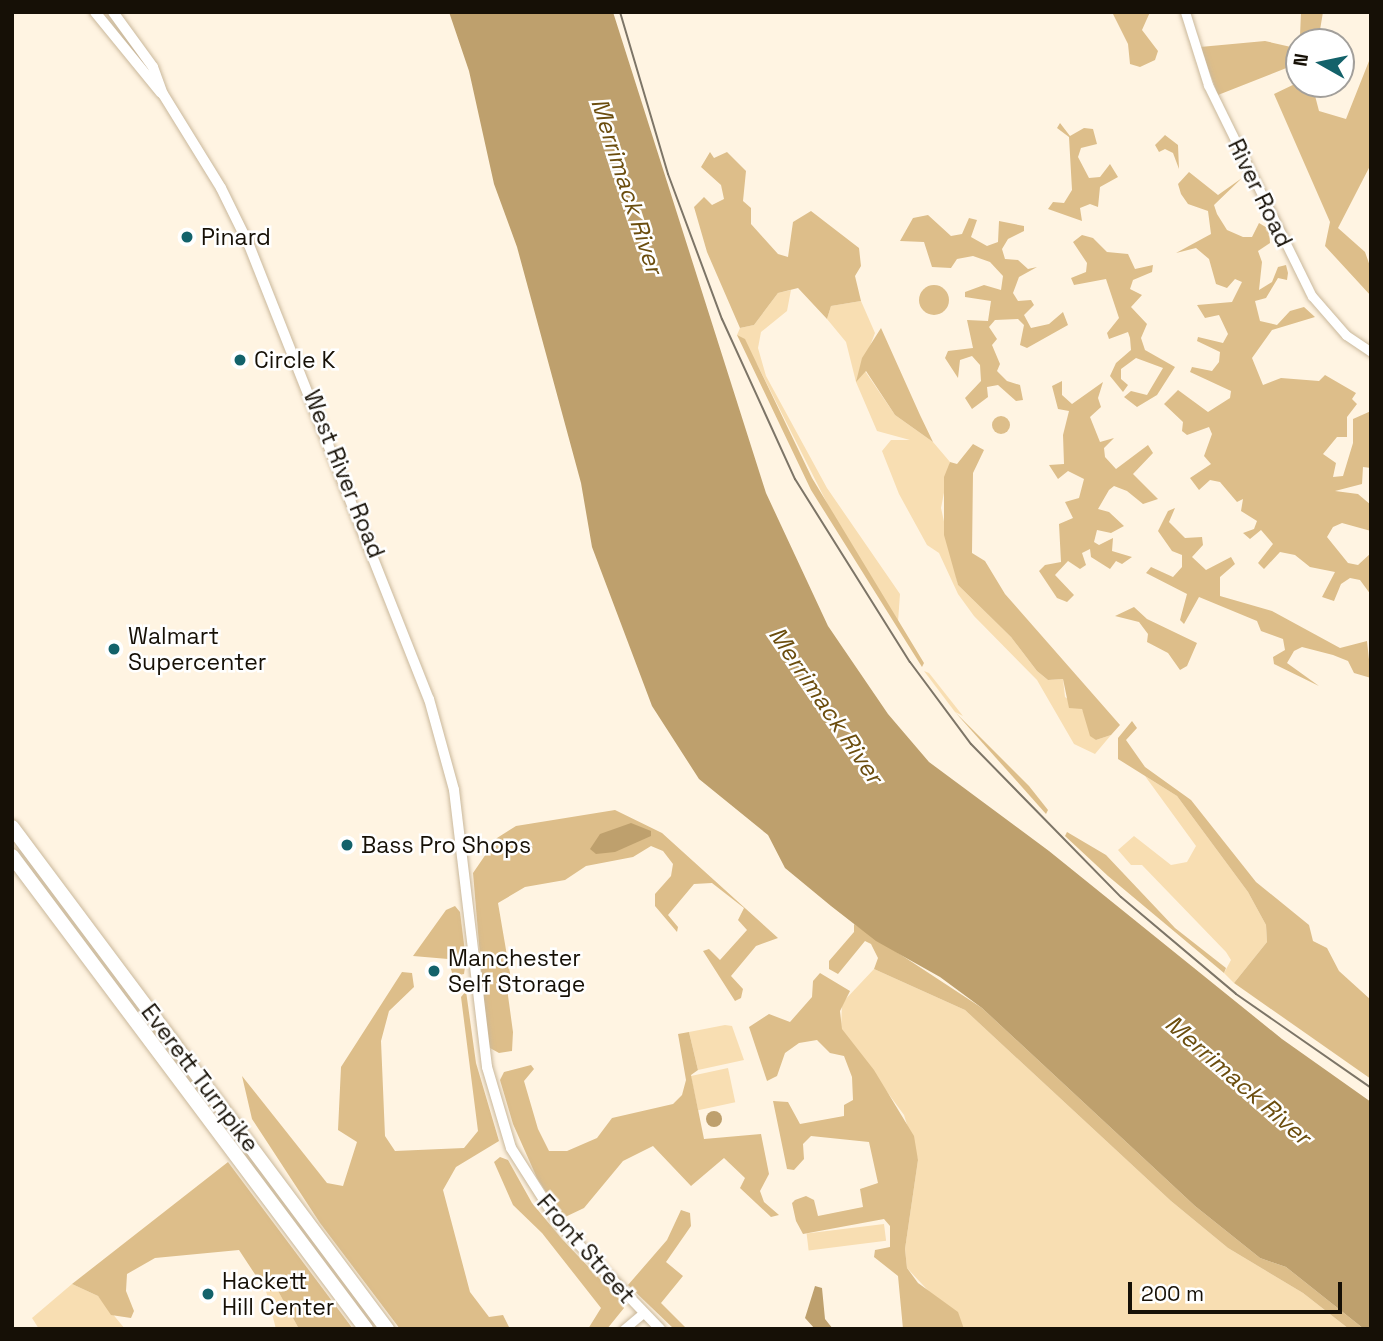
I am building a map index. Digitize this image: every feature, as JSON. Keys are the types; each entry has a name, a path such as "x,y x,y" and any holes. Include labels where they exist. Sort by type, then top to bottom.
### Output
{"highway":[{"name":"Everett Turnpike","path":"12,827 387,1329"},
{"name":"Everett Turnpike","path":"12,856 366,1329"}],"main road":[{"name":"West River Road","path":"95,12 163,94 202,155 249,245 377,559 442,742 454,790 465,876"},
{"name":"West River Road","path":"113,12 153,67 163,94"},
{"name":"Front Street","path":"465,876 486,1067 511,1148 555,1219 660,1329"}],"street":[{"name":"River Road","path":"1185,12 1212,94 1307,288 1330,319 1371,352"},
{"path":"624,1329 643,1313"}],"shaded area":[{"path":"1112,12 1150,12 1142,30 1158,51 1155,60 1140,67 1130,64 1128,44"},
{"path":"1301,12 1323,12 1320,28 1300,28"},
{"path":"1265,41 1285,46 1285,69 1218,95 1200,47"},
{"path":"1371,56 1371,164 1338,228 1365,252 1371,269 1371,296 1325,246 1330,222 1274,94 1285,89 1285,98 1316,98 1319,111 1346,119"},
{"path":"1060,123 1070,136 1084,128 1093,129 1097,144 1081,148 1078,157 1089,178 1100,177 1110,164 1118,177 1100,187 1098,207 1090,204 1080,208 1082,221 1048,209 1053,202 1064,203 1072,190 1069,137 1057,128"},
{"path":"1165,135 1178,145 1179,169 1173,153 1165,149 1159,152 1155,145"},
{"path":"710,152 714,158 727,152 746,171 743,201 751,208 751,224 778,254 788,257 793,222 811,211 859,248 861,266 855,276 861,301 831,306 827,319 798,288 778,293 754,325 740,328 707,252 694,207 704,197 712,205 724,199 721,185 701,167"},
{"path":"1189,172 1218,195 1242,178 1214,205 1217,214 1227,230 1243,237 1252,237 1259,223 1269,229 1270,243 1258,251 1262,262 1259,290 1272,282 1278,267 1286,265 1288,273 1287,280 1278,278 1266,298 1255,301 1260,321 1277,325 1290,311 1304,307 1315,317 1272,330 1252,358 1263,385 1281,378 1319,381 1325,375 1356,393 1352,399 1357,404 1347,417 1347,437 1337,437 1323,454 1336,463 1333,477 1343,476 1353,443 1353,419 1371,411 1371,468 1363,467 1362,484 1335,491 1358,494 1371,505 1371,531 1342,523 1333,527 1327,537 1348,563 1358,565 1371,553 1371,595 1360,580 1350,578 1341,584 1334,601 1322,597 1335,572 1310,567 1295,555 1280,552 1264,569 1258,563 1273,544 1261,530 1250,539 1243,533 1254,529 1257,521 1241,511 1243,499 1237,502 1220,482 1210,480 1199,490 1190,478 1211,464 1204,456 1212,434 1209,427 1187,435 1182,431 1183,422 1164,404 1178,390 1208,412 1230,398 1231,391 1190,372 1192,367 1212,371 1219,362 1220,352 1197,341 1198,337 1223,343 1228,334 1219,315 1205,318 1197,305 1232,302 1242,282 1235,279 1227,288 1216,284 1209,259 1196,248 1176,253 1211,234 1208,211 1188,204 1181,194 1178,184"},
{"path":"928,215 951,236 962,234 969,218 977,220 971,237 987,246 998,242 999,221 1024,226 1024,231 1008,239 1002,249 1005,259 1018,260 1028,269 1037,267 1019,277 1013,293 1018,301 1031,300 1034,305 1024,315 1031,328 1049,324 1063,312 1068,325 1027,348 1020,345 1024,325 1018,319 995,320 989,327 997,339 992,345 1000,364 997,371 1007,381 1020,385 1023,400 1016,401 998,385 987,387 988,397 972,409 965,398 981,381 980,365 972,356 960,360 958,378 945,358 948,351 973,348 967,320 988,321 991,301 965,297 965,292 984,285 1001,290 1003,276 990,262 973,256 957,259 951,268 932,267 924,242 900,241 913,218"},
{"path":"1082,235 1093,238 1107,252 1128,254 1135,269 1153,265 1152,272 1133,280 1130,289 1142,295 1131,307 1147,324 1141,338 1145,350 1175,367 1157,395 1137,407 1124,397 1131,391 1147,395 1163,368 1136,358 1121,369 1121,379 1128,385 1123,392 1110,376 1116,363 1131,350 1130,338 1128,332 1109,339 1107,333 1119,318 1106,279 1074,285 1071,278 1086,272 1087,263 1073,242"},
{"path":"934,285 944,290 949,300 944,310 934,315 924,310 919,300 924,290"},
{"path":"791,290 787,311 761,332 758,348 766,376 827,488 900,594 898,622 834,517 757,364 737,335 740,328 754,325 778,293"},
{"path":"861,301 875,333 857,380 865,371 895,415 933,442 950,462 941,508 958,585 1011,637 1037,671 1048,680 1063,679 1065,697 1082,709 1096,740 1111,735 1095,754 1074,744 1037,680 974,616 958,594 939,553 927,545 899,494 882,451 891,440 910,440 877,431 856,382 846,342 827,319 831,306"},
{"path":"881,328 933,442 895,415 866,371 856,382 862,358"},
{"path":"737,335 745,339 812,478 924,663 922,667 811,490"},
{"path":"1062,381 1062,395 1072,404 1103,382 1098,398 1101,407 1090,417 1100,442 1114,438 1104,448 1105,457 1116,469 1148,445 1153,453 1133,474 1158,499 1143,504 1127,491 1114,486 1109,490 1098,509 1109,512 1124,526 1111,533 1097,530 1094,542 1099,545 1113,538 1112,551 1132,557 1122,564 1116,561 1110,569 1091,557 1090,549 1082,553 1086,565 1080,569 1068,561 1055,575 1074,595 1067,602 1057,598 1039,571 1045,565 1061,562 1059,524 1073,518 1065,502 1079,498 1084,479 1068,471 1058,479 1049,465 1064,464 1063,435 1069,411 1058,409 1052,386"},
{"path":"1001,416 1007,419 1010,425 1007,431 1001,434 995,431 992,425 995,419"},
{"path":"973,444 984,450 973,473 972,553 985,561 1005,594 1120,725 1111,735 1096,740 1090,736 1082,709 1069,708 1063,679 1048,680 1037,671 1011,637 958,585 944,535 944,477 950,462 957,464"},
{"path":"1175,508 1169,522 1185,538 1202,537 1203,545 1192,557 1206,570 1231,557 1235,564 1220,577 1220,596 1272,611 1340,648 1367,641 1371,678 1354,673 1348,661 1333,655 1302,647 1294,651 1287,663 1319,686 1274,664 1273,657 1285,650 1283,639 1261,631 1257,621 1199,597 1184,624 1180,620 1187,594 1146,573 1151,567 1173,577 1182,567 1182,555 1172,551 1158,531 1168,511"},
{"path":"1134,607 1147,619 1197,643 1187,666 1180,670 1168,653 1147,642 1148,634 1139,622 1115,616"},
{"path":"924,671 929,673 963,716 955,712"},
{"path":"955,712 1029,786 1048,810 1046,814"},
{"path":"1132,721 1137,728 1126,740 1145,767 1191,800 1256,882 1309,925 1313,941 1327,948 1339,971 1371,1000 1371,1079 1234,983 1267,942 1266,925 1248,892 1177,796 1118,759 1118,738"},
{"path":"1145,776 1177,796 1248,892 1266,925 1267,942 1234,983 1224,973 1231,960 1226,952 1142,865 1131,865 1118,850 1134,836 1171,865 1187,862 1196,846"},
{"path":"615,810 662,833 778,938 756,946 731,976 743,989 741,998 735,1001 703,951 709,949 720,960 747,930 738,920 744,908 712,883 694,884 668,915 678,927 677,932 655,906 655,894 671,876 673,864 663,851 651,846 633,857 586,866 565,880 525,887 498,903 511,979 506,981 513,1032 512,1051 499,1053 490,1048 487,1038 473,873 497,838 516,826"},
{"path":"1067,832 1106,855 1175,928 1226,968 1224,973 1108,876 1065,836"},
{"path":"455,906 460,912 466,960 464,974 453,976 448,959 413,956 446,910"},
{"path":"854,924 982,1008 1195,1206 1260,1258 1286,1267 1364,1329 1349,1329 1303,1293 1228,1248 1171,1201 965,1010 874,969 878,958 871,944 865,941 838,974 829,969 829,961 854,932"},
{"path":"874,969 965,1010 1171,1201 1228,1248 1303,1293 1349,1329 964,1329 907,1268 905,1249 918,1160 904,1115 841,1029 842,1003"},
{"path":"402,972 412,973 414,987 389,1011 381,1041 385,1136 395,1151 464,1148 478,1131 461,997 466,991 476,1063 499,1141 456,1167 443,1190 470,1292 489,1317 503,1315 510,1329 400,1329 320,1223 252,1119 242,1076 327,1183 343,1186 357,1142 338,1130 341,1067"},
{"path":"820,973 850,991 840,1011 842,1029 874,1070 914,1136 918,1160 905,1249 907,1268 918,1283 958,1312 964,1329 903,1329 898,1276 874,1257 875,1250 890,1247 890,1226 884,1219 803,1234 796,1221 792,1203 795,1200 806,1196 814,1200 818,1216 863,1207 860,1189 878,1183 869,1142 811,1136 803,1144 804,1159 794,1170 787,1169 773,1101 788,1102 800,1124 844,1116 844,1105 853,1100 852,1077 844,1056 830,1053 817,1040 799,1043 785,1053 777,1076 767,1081 749,1027 769,1014 790,1022 812,997 813,981"},
{"path":"732,1026 744,1060 698,1070 689,1032"},
{"path":"689,1032 698,1070 691,1075 704,1139 761,1134 769,1174 760,1191 764,1202 779,1215 771,1217 740,1188 745,1178 724,1158 691,1186 653,1146 623,1161 584,1208 563,1218 537,1178 513,1124 500,1080 504,1072 531,1065 534,1069 524,1081 538,1129 549,1151 567,1151 597,1138 612,1118 673,1104 682,1095 686,1080 678,1034"},
{"path":"728,1068 735,1102 698,1110 691,1076"},
{"path":"500,1157 508,1160 532,1203 562,1239 619,1299 624,1308 607,1329 588,1329 601,1308 542,1233 513,1205 494,1162"},
{"path":"228,1162 353,1329 299,1329 278,1291 266,1291 239,1250 155,1258 127,1274 126,1291 134,1311 131,1318 111,1315 98,1296 72,1284"},
{"path":"681,1210 690,1213 691,1226 666,1262 683,1276 661,1303 687,1329 674,1329 628,1285 667,1240"},
{"path":"884,1224 886,1241 809,1250 807,1234"},
{"path":"72,1284 98,1296 125,1329 39,1329 32,1318"},
{"path":"266,1291 278,1291 299,1329 276,1329"}],"water":[{"name":"Merrimack River","path":"449,12 613,12 766,493 828,626 888,714 929,762 1049,851 1282,1039 1371,1102 1371,1329 1364,1329 1286,1267 1260,1258 1195,1206 982,1008 940,977 876,941 785,868 768,835 699,779 652,706 592,547 581,483 517,247 494,184 469,71"},
{"path":"631,823 651,831 651,836 615,852 596,854 590,849 600,834"},
{"path":"711,1111 717,1111 722,1119 720,1125 711,1127 706,1122 706,1116"},
{"path":"815,1286 822,1288 825,1319 833,1329 815,1329 805,1318"}],"railway":[{"path":"620,12 668,174 722,319 795,479 910,662 971,744 1121,897 1236,994 1371,1088"}],"place":[{"name":"Pinard","path":"187,237"},
{"name":"Circle K","path":"240,360"},
{"name":"Walmart Supercenter","path":"114,649"},
{"name":"Bass Pro Shops","path":"347,845"},
{"name":"Manchester Self Storage","path":"434,971"},
{"name":"Hackett Hill Center","path":"208,1294"}]}
